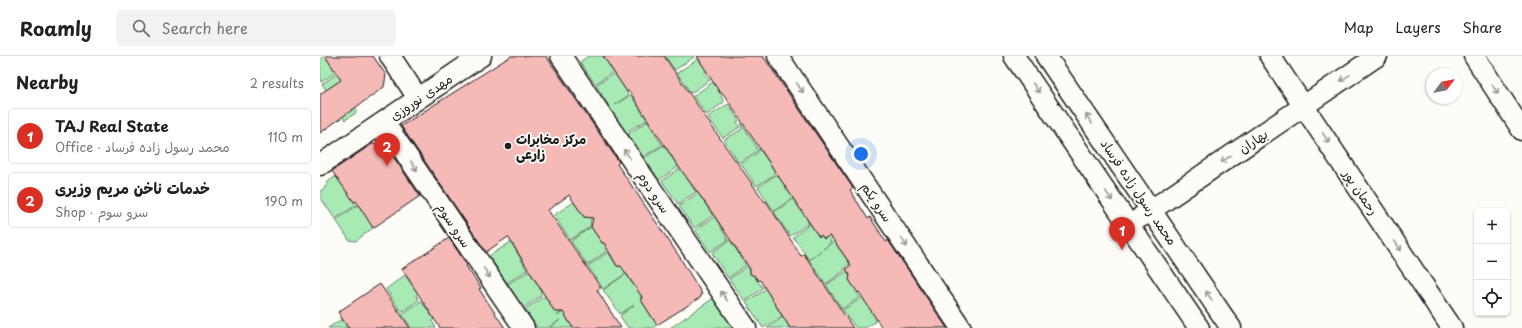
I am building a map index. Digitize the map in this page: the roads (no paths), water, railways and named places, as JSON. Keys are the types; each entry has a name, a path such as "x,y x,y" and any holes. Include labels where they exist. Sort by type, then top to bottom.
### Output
{"street":[{"path":"390,56 418,98"},
{"name":"مهدی نوروزی","path":"320,165 481,56"},
{"name":"سرو دوم","path":"561,56 746,328"},
{"name":"سرو یکم","path":"778,56 962,328"},
{"name":"محمد رسول زاده فرساد","path":"1014,56 1199,328"},
{"name":"محمد رسول زاده فرساد","path":"1046,56 1232,328"},
{"name":"رحمان پور","path":"1270,56 1452,328"},
{"name":"بهاران","path":"1129,225 1377,56"},
{"path":"1474,56 1522,130"},
{"name":"سرو سوم","path":"384,122 524,328"}],"place":[{"name":"مرکز مخابرات زارعی","path":"508,146"},
{"name":"خدمات ناخن مریم وزیری","path":"387,166"},
{"name":"TAJ Real State","path":"1122,250"}]}
